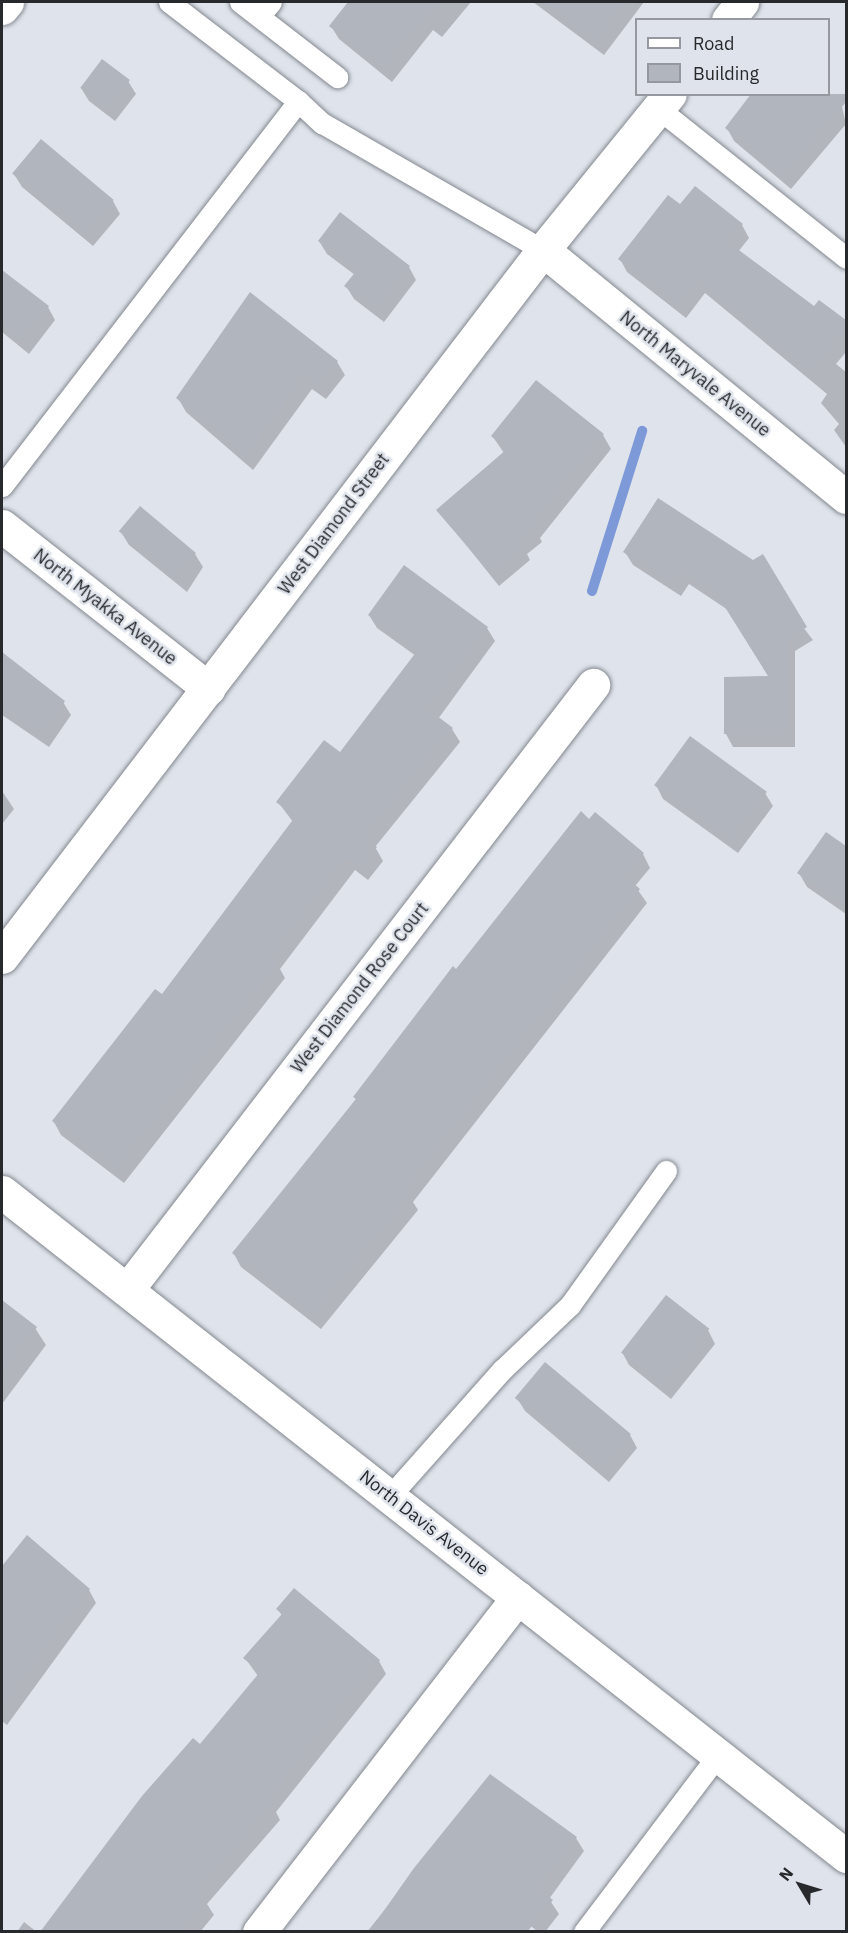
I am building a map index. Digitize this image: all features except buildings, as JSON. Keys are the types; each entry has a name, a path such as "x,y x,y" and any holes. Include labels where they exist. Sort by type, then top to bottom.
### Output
{"street":[{"path":"2,8 7,2"},
{"path":"730,18 742,2"},
{"name":"West Diamond Street","path":"2,957 543,250 665,102"},
{"name":"North Maryvale Avenue","path":"543,250 846,497"},
{"name":"North Myakka Avenue","path":"2,526 209,688"},
{"name":"West Diamond Rose Court","path":"127,1290 593,686"},
{"name":"North Davis Avenue","path":"2,1192 846,1856"},
{"path":"259,1932 518,1597"}],"lane":[{"path":"169,2 298,101 322,123 543,250"},
{"path":"240,2 265,9 337,77"},
{"path":"2,486 298,101"},
{"path":"665,102 846,258"},
{"path":"390,1496 502,1370 570,1305 666,1171"},
{"path":"584,1932 718,1755"}],"waterway":[{"path":"592,591 642,431"}]}
